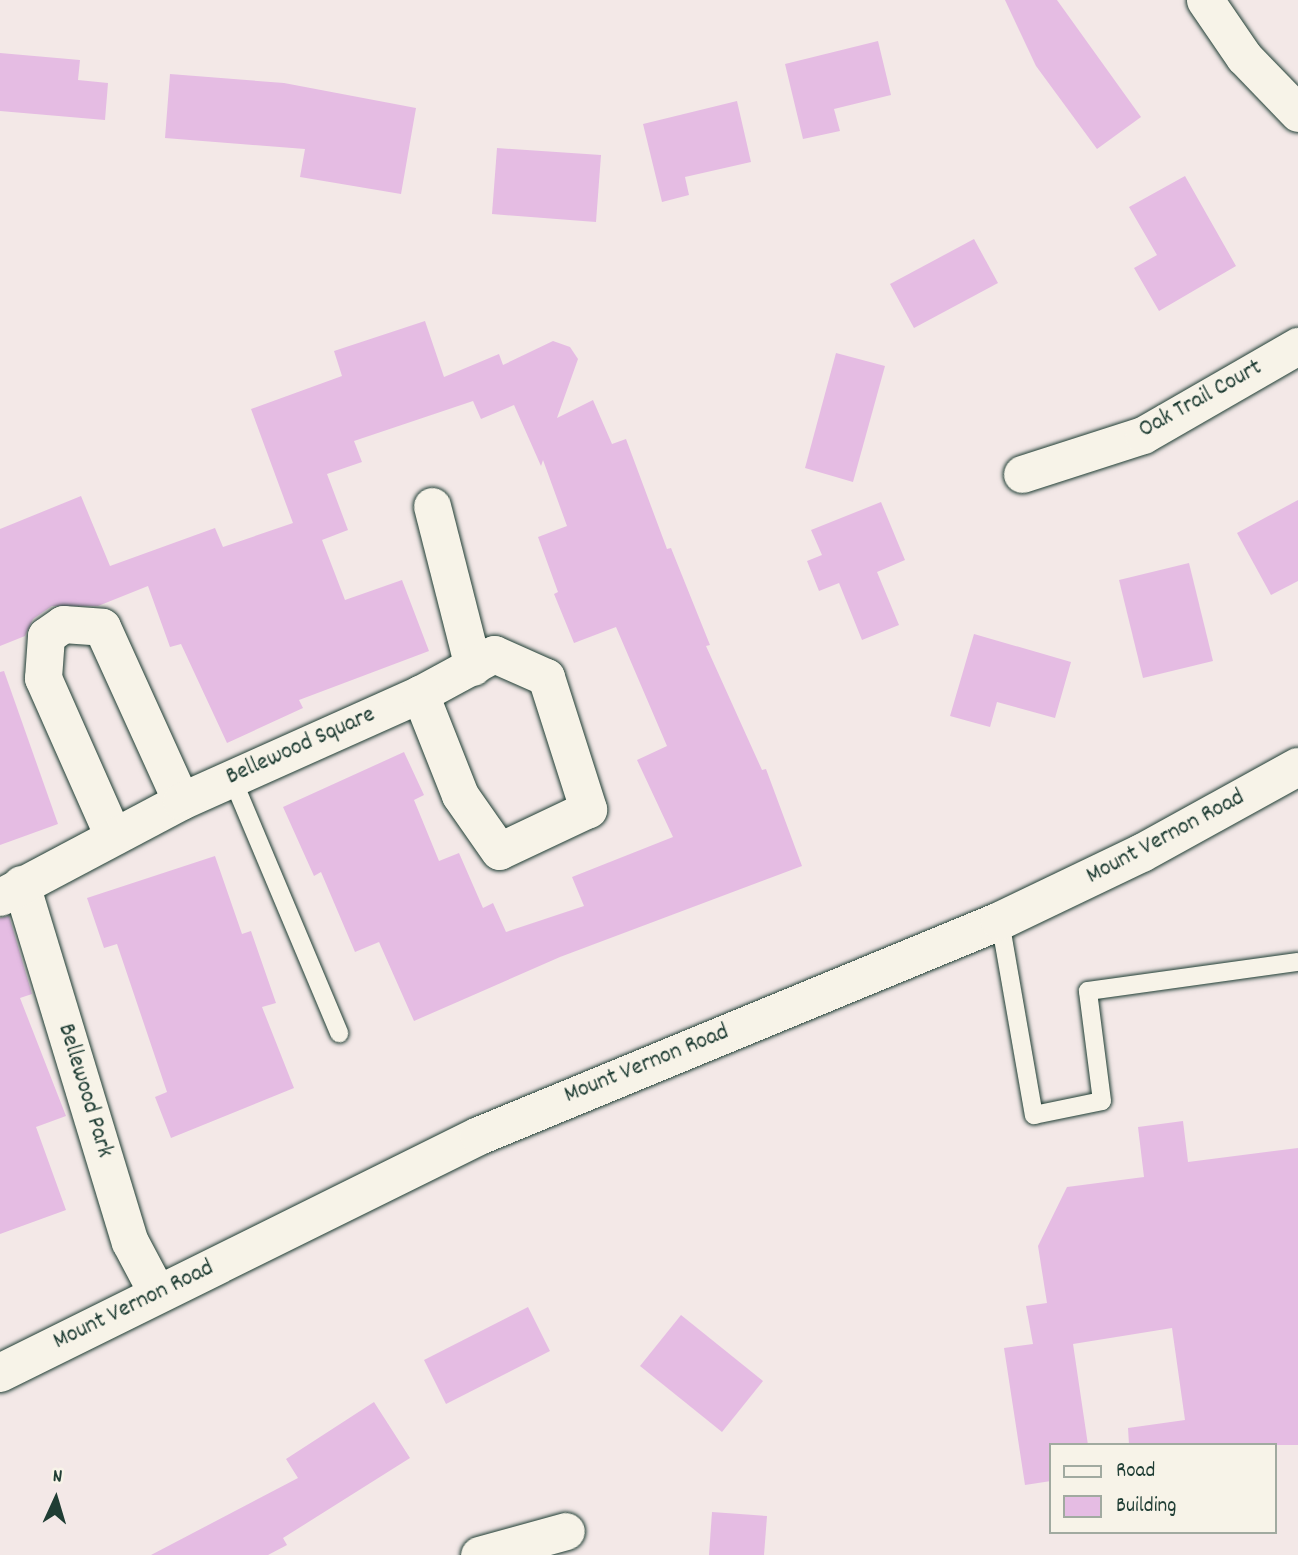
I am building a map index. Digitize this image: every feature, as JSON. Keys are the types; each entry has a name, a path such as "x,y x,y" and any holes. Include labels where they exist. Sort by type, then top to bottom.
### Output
{"street":[{"path":"1205,0 1244,57 1298,113"},
{"name":"Oak Trail Court","path":"1022,474 1143,435 1298,346"},
{"path":"432,506 473,667"},
{"path":"113,836 43,678 46,636 63,624 102,627 181,801"},
{"name":"Bellewood Square","path":"10,891 181,801 420,694 494,654 546,677 588,808 499,851 460,795 420,694"},
{"name":"Mount Vernon Road","path":"0,1373 479,1136 1000,921 1142,853 1298,767"},
{"name":"Bellewood Park","path":"10,891 130,1242 158,1293"},
{"path":"479,1555 566,1531"}],"lane":[{"path":"232,778 339,1033"},
{"path":"1000,921 1034,1115 1102,1101 1088,991 1298,962"}],"building":[{"path":"1005,0 1057,0 1141,117 1097,149 1036,66"},
{"path":"878,41 891,95 834,109 840,131 803,139 785,64"},
{"path":"0,53 80,60 78,80 108,83 105,120 0,111"},
{"path":"170,74 284,83 416,108 401,194 300,177 305,149 165,138"},
{"path":"737,101 751,162 685,177 689,195 662,202 643,124"},
{"path":"497,148 601,155 596,222 492,214"},
{"path":"1185,176 1236,266 1159,311 1134,268 1157,255 1129,207"},
{"path":"974,239 998,283 914,328 890,284"},
{"path":"425,321 444,377 499,354 503,365 553,341 570,347 578,359 557,418 593,400 612,444 626,439 667,549 671,548 710,645 706,646 762,770 766,769 802,866 560,957 414,1021 379,942 355,952 321,872 314,876 283,807 404,752 424,795 414,800 439,861 459,853 483,908 493,903 506,932 584,906 572,877 673,837 637,760 667,746 616,627 574,643 554,594 558,592 538,537 567,526 543,460 541,466 514,405 481,419 473,401 354,441 362,462 327,474 348,530 322,540 345,600 402,580 429,651 299,700 303,708 227,743 181,644 170,647 148,586 98,606 52,606 33,619 25,636 0,646 0,529 81,496 110,566 215,528 223,547 293,523 251,409 342,376 334,351"},
{"path":"836,353 885,366 853,482 805,468"},
{"path":"1298,500 1298,581 1271,595 1237,533"},
{"path":"881,502 905,560 877,572 899,625 862,640 839,583 819,591 807,561 822,555 811,530"},
{"path":"1189,563 1213,661 1143,678 1119,580"},
{"path":"974,634 1071,662 1055,718 997,702 990,727 950,716"},
{"path":"4,671 58,824 0,845 0,672"},
{"path":"215,856 242,934 251,931 276,1003 262,1007 294,1088 171,1138 155,1097 167,1092 117,944 104,948 87,898"},
{"path":"9,916 32,994 20,998 66,1116 36,1127 66,1210 0,1234 0,918"},
{"path":"1183,1121 1188,1162 1298,1148 1298,1445 1129,1443 1128,1428 1185,1420 1172,1328 1073,1344 1088,1443 1050,1443 1050,1481 1025,1485 1004,1348 1033,1344 1026,1306 1047,1303 1038,1246 1067,1187 1144,1177 1138,1127"},
{"path":"528,1307 550,1351 446,1404 424,1360"},
{"path":"681,1315 763,1381 722,1432 640,1366"},
{"path":"374,1402 410,1458 283,1538 287,1545 268,1555 151,1555 298,1478 286,1459"},
{"path":"712,1512 767,1516 764,1555 709,1555"}]}
